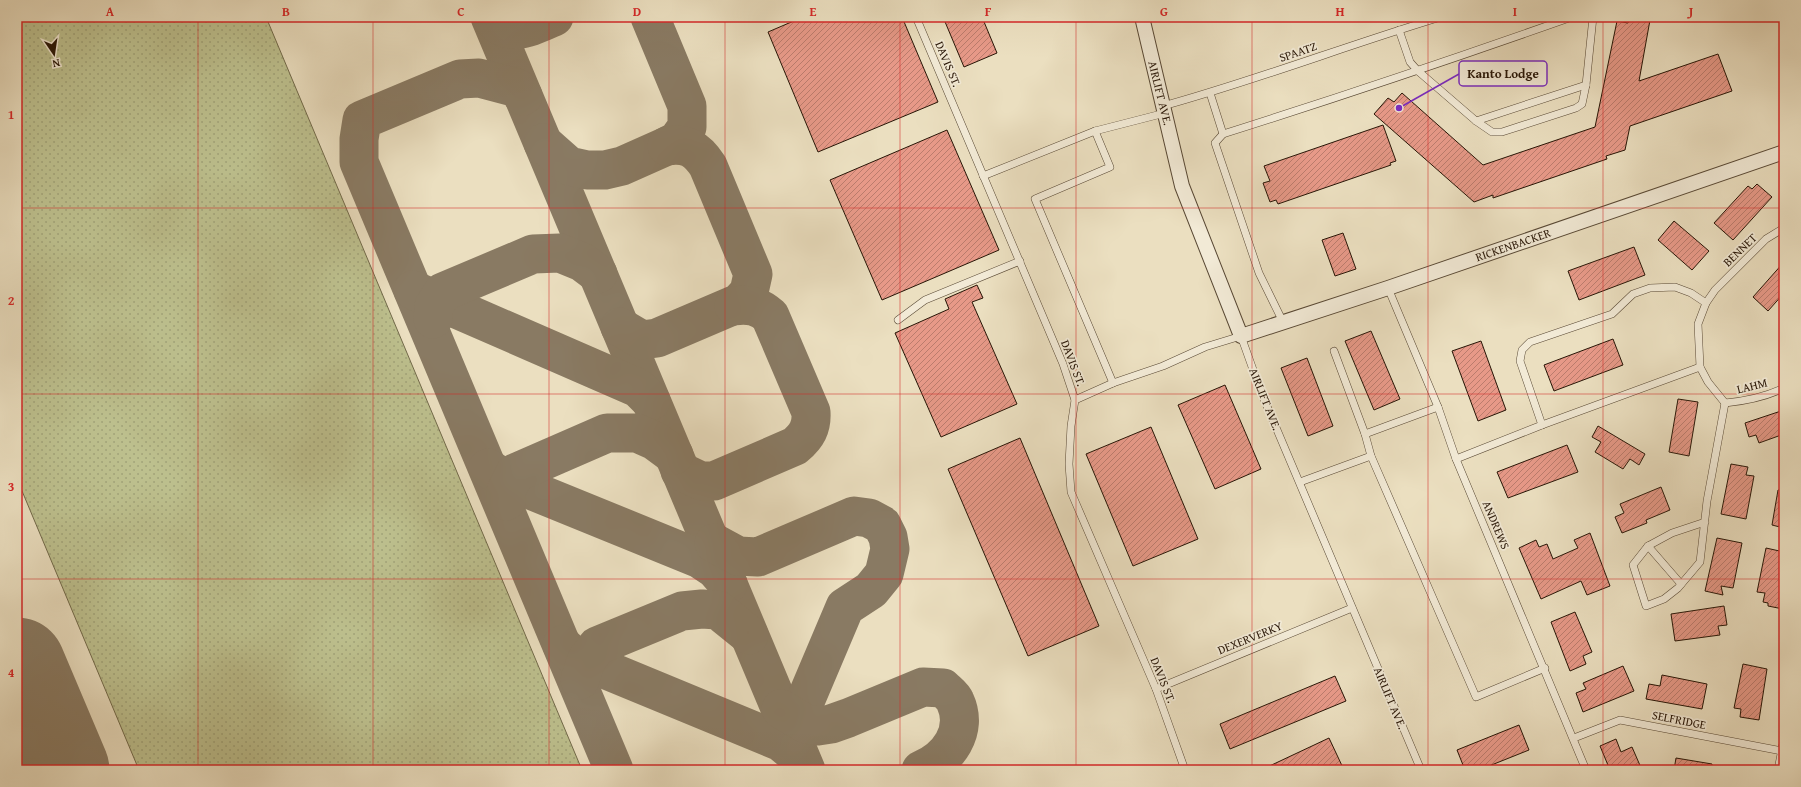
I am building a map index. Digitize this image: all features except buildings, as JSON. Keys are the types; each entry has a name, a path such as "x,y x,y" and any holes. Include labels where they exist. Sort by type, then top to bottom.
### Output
{"street":[{"name":"AIRLIFT AVE.","path":"1142,17 1182,186 1241,336"},
{"name":"RICKENBACKER","path":"1241,336 1388,288 1784,152"}],"lane":[{"name":"DAVIS ST.","path":"916,17 1063,364 1075,400 1071,426 1069,464 1072,492 1156,689 1185,770"},
{"name":"SPAATZ","path":"983,176 1095,131 1164,110 1210,93 1441,17"},
{"path":"1283,322 1259,273 1215,143 1223,134 1418,71 1572,17"},
{"path":"1398,30 1410,62 1418,71 1476,121 1492,132 1502,132 1576,108 1582,104 1586,85 1592,17"},
{"path":"1476,121 1586,85"},
{"path":"1210,93 1223,134"},
{"path":"1095,131 1110,167 1035,199 1114,383"},
{"name":"BENNET","path":"1700,366 1698,324 1706,303 1715,290 1766,239 1784,228"},
{"path":"898,320 925,300 1020,261"},
{"path":"1542,425 1520,361 1522,350 1530,342 1612,314 1633,294 1650,288 1675,287 1691,293 1706,303"},
{"name":"ANDREWS","path":"1388,288 1438,407 1456,460 1545,668 1586,770"},
{"path":"1075,400 1114,383 1163,366 1206,347 1241,336"},
{"name":"AIRLIFT AVE.","path":"1241,336 1261,392 1421,770"},
{"path":"1334,351 1365,434 1371,456 1476,697 1545,668"},
{"path":"1456,460 1542,425 1700,366 1708,382 1725,403 1706,501 1705,522 1700,562 1681,584 1664,599 1646,606 1633,565 1648,546 1672,533 1705,522"},
{"name":"LAHM","path":"1725,403 1751,400 1772,394 1784,388"},
{"path":"1365,434 1438,407"},
{"path":"1300,482 1371,456"},
{"path":"1648,546 1681,584"},
{"name":"DEXERVERKY","path":"1156,689 1352,608"},
{"name":"SELFRIDGE","path":"1574,738 1620,720 1782,751"},
{"path":"1778,770 1784,738"}],"green space":[{"path":"17,17 266,17 582,770 139,770 17,479"}],"taxiway":[{"path":"490,17 806,770"},
{"path":"491,17 498,24 506,28 513,29 529,27 554,17"},
{"path":"543,143 569,166 587,170 605,170 622,166 677,141 687,127 687,106 650,17"},
{"path":"523,96 517,88 479,78 460,79 362,120 359,139 359,162 614,770"},
{"path":"620,327 642,340 657,338 739,303 749,292 753,274 708,166 700,155 691,148 680,145 667,146"},
{"path":"433,319 434,306 443,292 533,254 560,253 582,262 598,274"},
{"path":"413,290 638,388 651,401"},
{"path":"680,471 701,481 714,481 795,446 803,439 810,427 811,412 770,316 754,306 734,306"},
{"path":"506,501 506,491 515,473 607,433 637,433 655,441 674,455"},
{"path":"488,468 506,480 700,559 715,569 728,584"},
{"path":"714,543 738,556 758,557 854,516 869,518 882,525 888,537 890,549 884,574 871,590 845,607 798,718 795,743"},
{"path":"580,680 586,661 597,646 682,611 702,609 718,610 749,635"},
{"path":"562,645 575,657 781,742 793,752 803,765"},
{"path":"781,709 806,724 818,726 831,724 848,718 923,687 943,688 954,699 959,712 958,733 953,743 940,759 921,770"}],"runway":[{"path":"17,666 61,770"}],"place":[{"name":"Kanto Lodge","path":"1399,108"}]}
